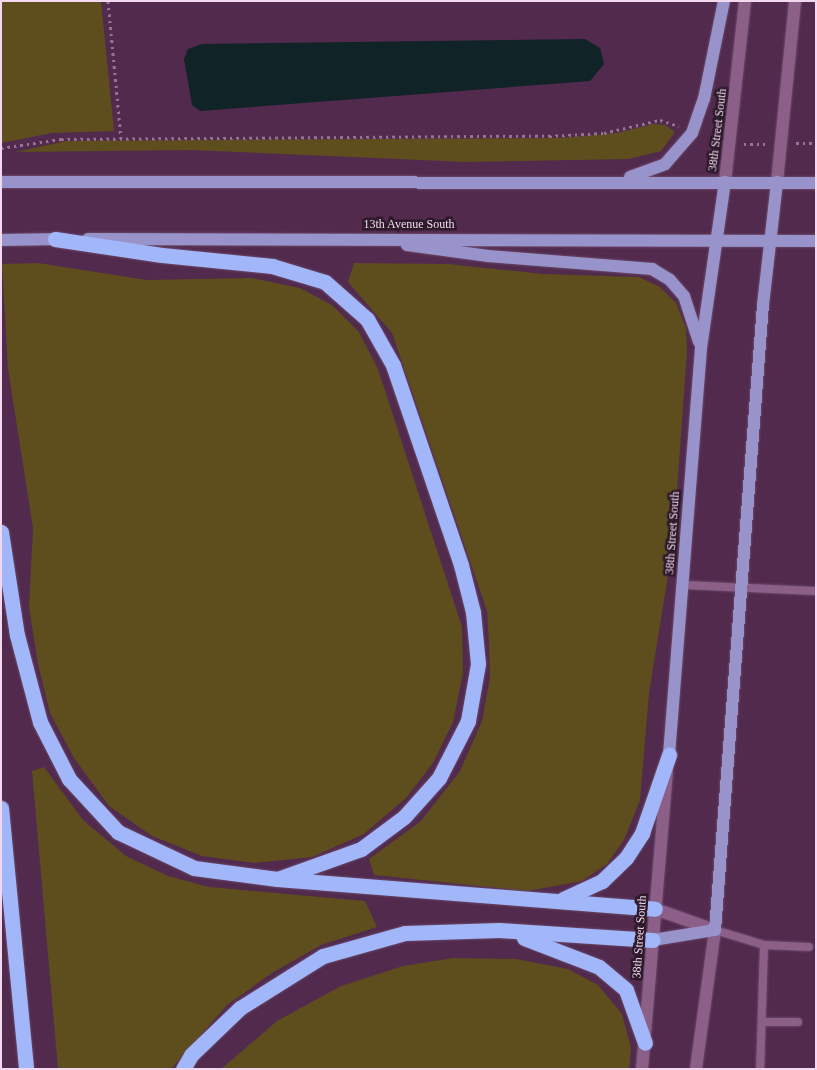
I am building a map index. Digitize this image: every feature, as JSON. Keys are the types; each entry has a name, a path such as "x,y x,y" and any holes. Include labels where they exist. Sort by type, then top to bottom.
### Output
{"highway":[{"path":"54,239 162,255 272,266 325,282 367,319 393,365 461,565 474,612 478,664 468,721 439,778 404,817 361,849 277,879"},
{"path":"1,532 17,635 40,722 69,779 118,832 194,868 277,879 561,900 655,909"},
{"path":"561,900 602,881 626,858 642,833 668,755"},
{"path":"1,808 26,1069"},
{"path":"499,930 552,946 599,967 626,990 645,1043"},
{"path":"183,1069 191,1055 240,1008 324,956 405,933 499,930 653,940"}],"main road":[{"path":"606,182 647,173 665,164 692,133 704,100 724,1"},
{"path":"1,182 816,183"},
{"name":"38th Street South","path":"668,755 701,348 725,182"},
{"path":"653,940 715,930 769,242 777,182"},
{"path":"362,239 488,256 652,268 670,280 684,296 701,348"},
{"name":"13th Avenue South","path":"1,240 816,241"}],"street":[{"name":"38th Street South","path":"725,182 731,143 745,1"},
{"path":"777,182 795,1"},
{"name":"38th Street South","path":"642,1069 668,755"},
{"path":"655,909 715,930 696,1069"}],"lane":[{"path":"683,585 816,591"},
{"path":"715,930 764,945 809,947"},
{"path":"760,1069 764,945"},
{"path":"762,1022 798,1022"}],"path":[{"path":"108,1 121,138"},
{"path":"1,148 61,139 549,136 604,133 660,120 680,127"},
{"path":"731,143 816,143"}],"shaded area":[{"path":"1,1 101,1 114,131 52,133 1,143"},
{"path":"585,39 600,48 604,64 590,81 200,111 192,105 184,59 188,49 202,44"},
{"path":"653,124 665,125 675,132 661,151 629,159 466,162 192,150 16,152 66,141 561,138 617,133"},
{"path":"38,263 147,280 251,278 300,288 332,305 359,332 378,369 462,627 463,673 453,722 433,763 406,798 364,834 312,857 254,863 202,856 152,836 109,806 74,758 50,713 38,664 29,607 33,528 8,369 2,264"},
{"path":"354,263 448,264 543,274 639,277 660,287 676,303 686,328 687,353 673,545 649,693 640,800 624,840 607,864 582,881 528,891 374,875 369,859 421,821 460,771 482,721 490,677 489,643 487,611 392,333 348,282"},
{"path":"44,767 83,820 126,856 168,876 209,887 365,901 377,927 321,945 272,973 227,1005 171,1069 58,1069 32,771"},
{"path":"453,958 516,959 568,969 598,985 622,1014 631,1048 629,1069 221,1069 277,1021 341,986 403,966"}]}
